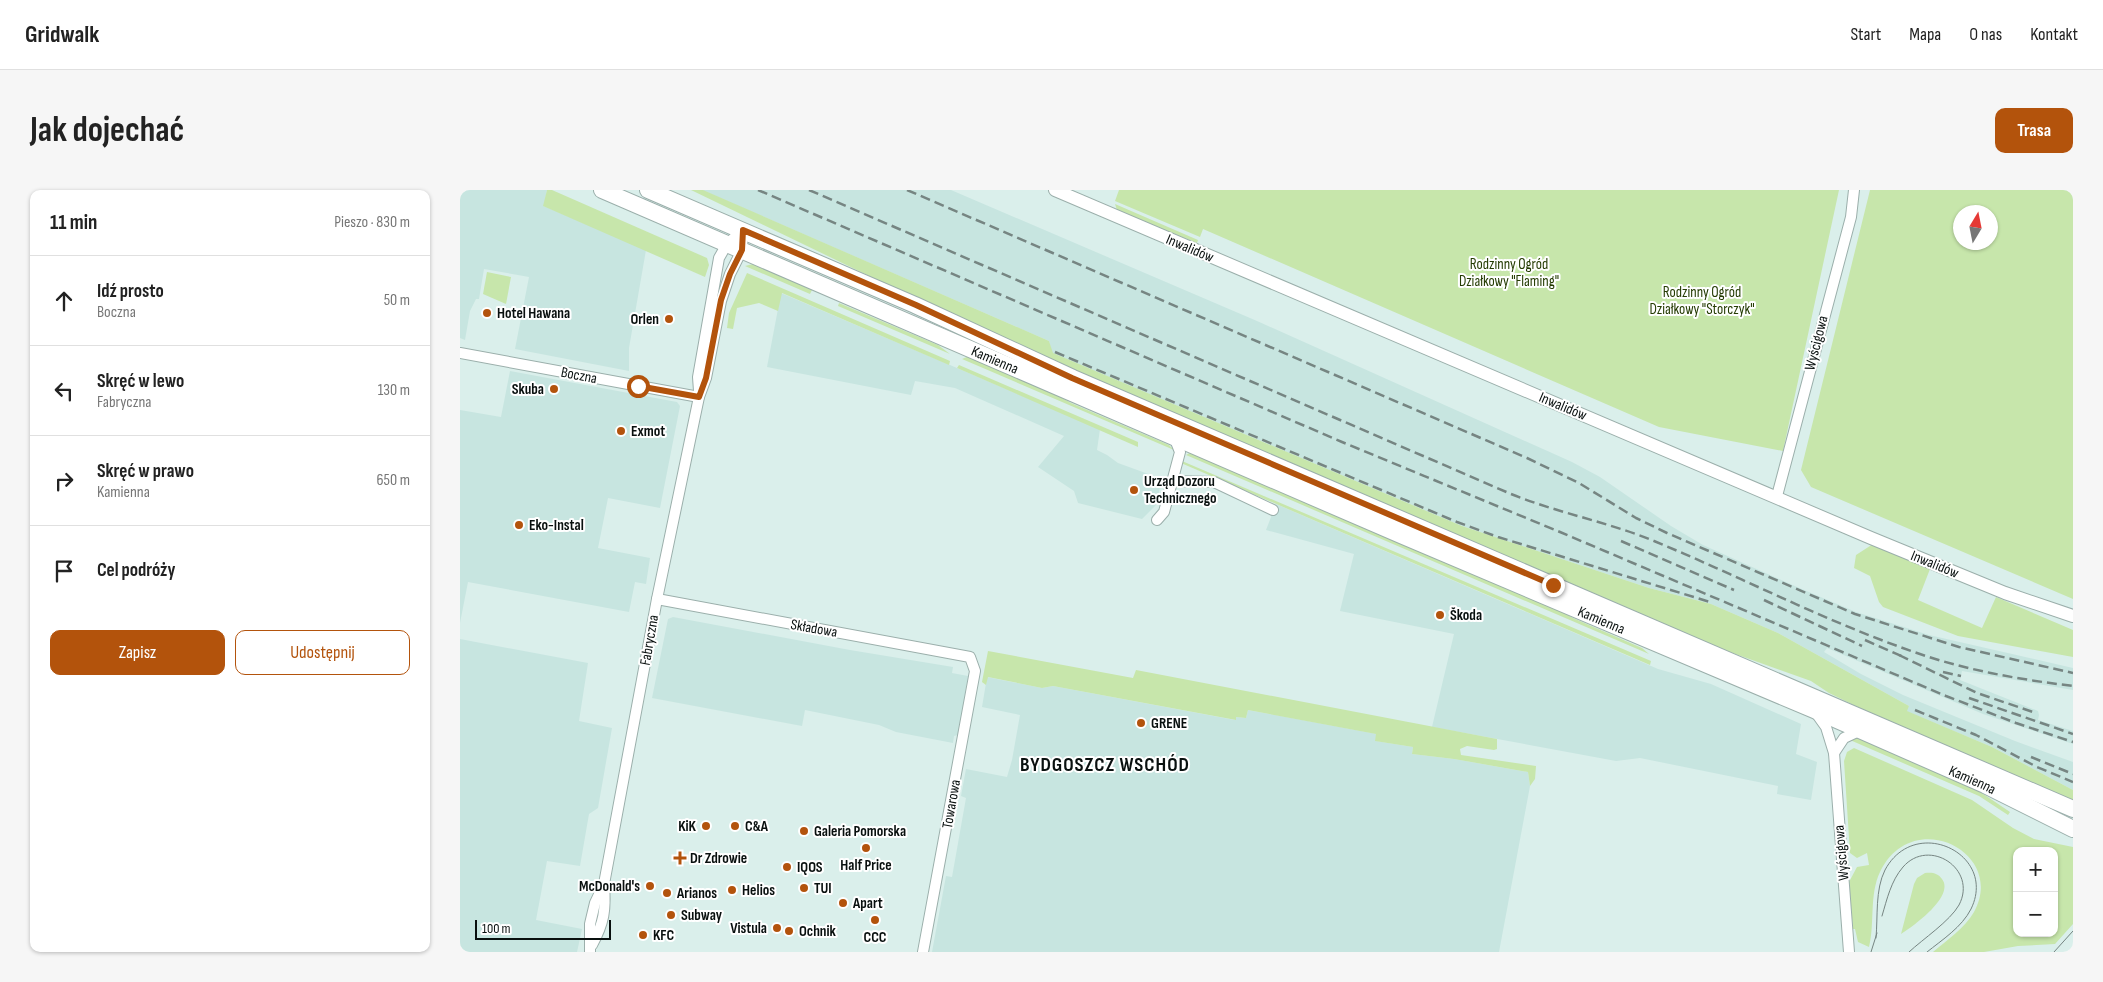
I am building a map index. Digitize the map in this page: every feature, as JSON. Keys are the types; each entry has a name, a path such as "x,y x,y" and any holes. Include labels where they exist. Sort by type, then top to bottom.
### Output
{"main road":[{"name":"Kamienna","path":"602,190 1183,444 1861,730 1985,786 2073,830"},
{"name":"Kamienna","path":"648,190 916,305 1072,378 2073,808"}],"street":[{"name":"Inwalidów","path":"1055,190 1777,496 1871,538 2005,593 2073,616"},
{"name":"Wyścigowa","path":"1777,496 1851,217 1854,190"},
{"path":"726,244 743,230"},
{"name":"Fabryczna","path":"591,948 590,924 594,903 604,884 657,599 699,397 706,378 721,300 730,274 742,250 743,230"},
{"name":"Fabryczna","path":"699,397 698,377 719,258 726,244"},
{"name":"Boczna","path":"460,354 699,397"},
{"path":"1157,520 1164,512 1171,481 1183,444"},
{"path":"1171,481 1214,482 1273,510"},
{"name":"Składowa","path":"657,599 970,657"},
{"name":"Towarowa","path":"923,952 975,671 970,657"},
{"name":"Wyścigowa","path":"1814,710 1826,727 1834,753 1849,952"},
{"path":"1834,753 1844,738 1861,730"}],"shaded area":[{"path":"460,190 547,190 544,206 646,250 629,348 629,371 515,349 529,277 484,269 479,299 476,299 470,311 465,340 460,338"},
{"path":"702,190 951,190 1257,321 1572,462 1600,477 1671,526 1703,545 1797,587 1856,612 1929,635 2073,668 2073,690 1962,671 1960,680 2038,711 2038,720 2073,731 2073,744 1983,714 1827,648 1824,652 1861,674 1903,695 2015,741 2073,762 2073,790 1992,747 1906,711 1909,706 1778,633 1711,604 1649,588 1462,526 1052,353 1049,341"},
{"path":"781,293 1100,429 1097,450 1118,463 1162,479 1156,505 1142,519 1078,503 1074,491 1038,467 1064,436 955,388 915,381 911,395 767,367"},
{"path":"510,371 677,402 680,406 660,508 608,498 598,548 650,558 646,584 635,582 629,612 468,582 460,623 460,410 501,417"},
{"path":"1276,504 1658,669 1711,684 1801,724 1796,754 1817,762 1811,800 1777,794 1778,786 1640,758 1616,761 1432,727 1454,634 1340,611 1354,554 1266,530"},
{"path":"673,617 953,667 952,673 968,676 958,735 954,736 953,743 896,732 879,725 805,710 802,726 652,698 668,619"},
{"path":"460,639 588,663 579,721 612,728 598,808 589,814 580,866 547,861 536,920 582,929 577,952 460,952"},
{"path":"987,677 1042,688 1053,686 1235,720 1236,717 1246,718 1248,710 1377,734 1376,741 1413,747 1412,754 1528,772 1530,786 1499,952 932,952 946,876 952,877 966,798 961,796 966,769 1007,777 1012,760 1020,715 982,707"}],"green space":[{"path":"547,190 552,190 707,258 709,265 705,277 543,206"},
{"path":"691,190 703,190 1049,341 1053,353 1462,526 1649,588 1711,604 1778,633 1909,706 1907,711 1992,747 2073,790 2073,801 1876,716 1829,693 1811,681 1727,651 1006,342"},
{"path":"1119,190 1839,190 1783,451 1659,427 1203,229 1200,237 1115,201"},
{"path":"1870,190 2073,190 2073,599 1811,487 1801,470"},
{"path":"1115,204 1198,240 1197,243 1117,210"},
{"path":"753,264 766,266 812,290 810,294 745,266"},
{"path":"487,272 511,277 506,304 483,294"},
{"path":"747,273 950,361 949,365 782,293 778,311 759,303 737,308 733,329 727,328 729,313"},
{"path":"839,303 938,345 950,354 838,306"},
{"path":"969,356 1033,381 1071,403 1169,445 1174,450 962,359"},
{"path":"959,365 1138,442 1138,447 957,368"},
{"path":"1193,451 1532,595 1573,618 1642,648 1649,654 1186,455"},
{"path":"1182,461 1651,661 1650,665 1181,463"},
{"path":"1873,544 1930,569 1918,600 1982,628 1996,597 2073,630 2073,657 1958,636 1883,607 1879,602 1870,576 1854,568 1856,555"},
{"path":"988,651 1133,678 1136,670 1497,739 1497,749 1467,746 1460,749 1461,755 1536,766 1535,779 1530,786 1528,772 1412,754 1413,747 1375,741 1376,734 1248,710 1246,718 1236,717 1236,720 1053,686 1042,688 988,677 986,685 982,682"},
{"path":"1855,737 1863,738 1970,785 2010,812 2008,815 1979,796 1850,740"},
{"path":"1854,748 1972,800 2013,828 2034,839 2073,847 2073,924 2055,944 2018,946 1984,952 1933,952 1955,934 1970,918 1974,912 1981,890 1978,871 1967,855 1951,844 1933,839 1913,842 1895,852 1880,872 1874,890 1869,947 1858,942 1855,929 1853,929 1849,882 1857,867 1869,865 1867,853 1857,858 1850,853 1844,761 1847,752"},
{"path":"1925,873 1939,875 1945,886 1943,894 1923,918 1901,934 1914,884 1917,878"}],"tram line":[{"path":"1876,938 1878,895 1885,870 1898,853 1915,845 1933,843 1949,848 1964,858 1973,872 1976,889 1971,909 1967,916 1951,933 1927,952"},
{"path":"1882,916 1895,878 1903,867 1914,859 1925,855 1937,856 1948,861 1956,869 1962,880 1963,892 1959,905 1943,923 1909,952"},
{"path":"2054,952 2073,931"},
{"path":"1871,952 1877,933"}],"railway":[{"path":"758,190 1342,442 1560,532 1946,696 2016,723 2073,742"},
{"path":"809,190 1511,494 1637,534 1824,617 1894,645 1964,667 2018,678 2073,686"},
{"path":"907,190 1527,458 1579,483 1636,518 1667,533 1855,614 1959,647 2073,673"},
{"path":"1055,352 1457,522 1498,537 1710,602"},
{"path":"1621,541 1734,590"},
{"path":"1764,600 1862,646"},
{"path":"1865,640 1906,658"},
{"path":"1899,655 1977,693 2033,712"},
{"path":"1943,672 1961,676"},
{"path":"1969,698 2073,734"},
{"path":"1915,710 1976,735 2037,767 2073,782"},
{"path":"2031,757 2073,774"}],"place":[{"name":"Hotel Hawana","path":"487,313"},
{"name":"Orlen","path":"669,319"},
{"name":"Skuba","path":"554,389"},
{"name":"Exmot","path":"621,431"},
{"name":"Urząd Dozoru Technicznego","path":"1134,490"},
{"name":"Eko-Instal","path":"519,525"},
{"name":"Škoda","path":"1440,615"},
{"name":"GRENE","path":"1141,723"},
{"name":"KiK","path":"706,826"},
{"name":"C&A","path":"735,826"},
{"name":"Galeria Pomorska","path":"804,831"},
{"name":"Half Price","path":"866,848"},
{"name":"Dr Zdrowie","path":"680,858"},
{"name":"IQOS","path":"787,867"},
{"name":"McDonald's","path":"650,886"},
{"name":"TUI","path":"804,888"},
{"name":"Helios","path":"732,890"},
{"name":"Arianos","path":"667,893"},
{"name":"Apart","path":"843,903"},
{"name":"Subway","path":"671,915"},
{"name":"CCC","path":"875,920"},
{"name":"Vistula","path":"777,928"},
{"name":"Ochnik","path":"789,931"},
{"name":"KFC","path":"643,935"}],"district":[{"name":"BYDGOSZCZ WSCHÓD","path":"1105,764"}],"route":[{"path":"638,386 699,397 706,378 721,300 730,274 742,250 743,230 916,305 1072,378 1553,585"}],"park label":[{"name":"Rodzinny Ogród Działkowy \"Flaming\"","path":"1509,272"},
{"name":"Rodzinny Ogród Działkowy \"Storczyk\"","path":"1702,300"}]}
